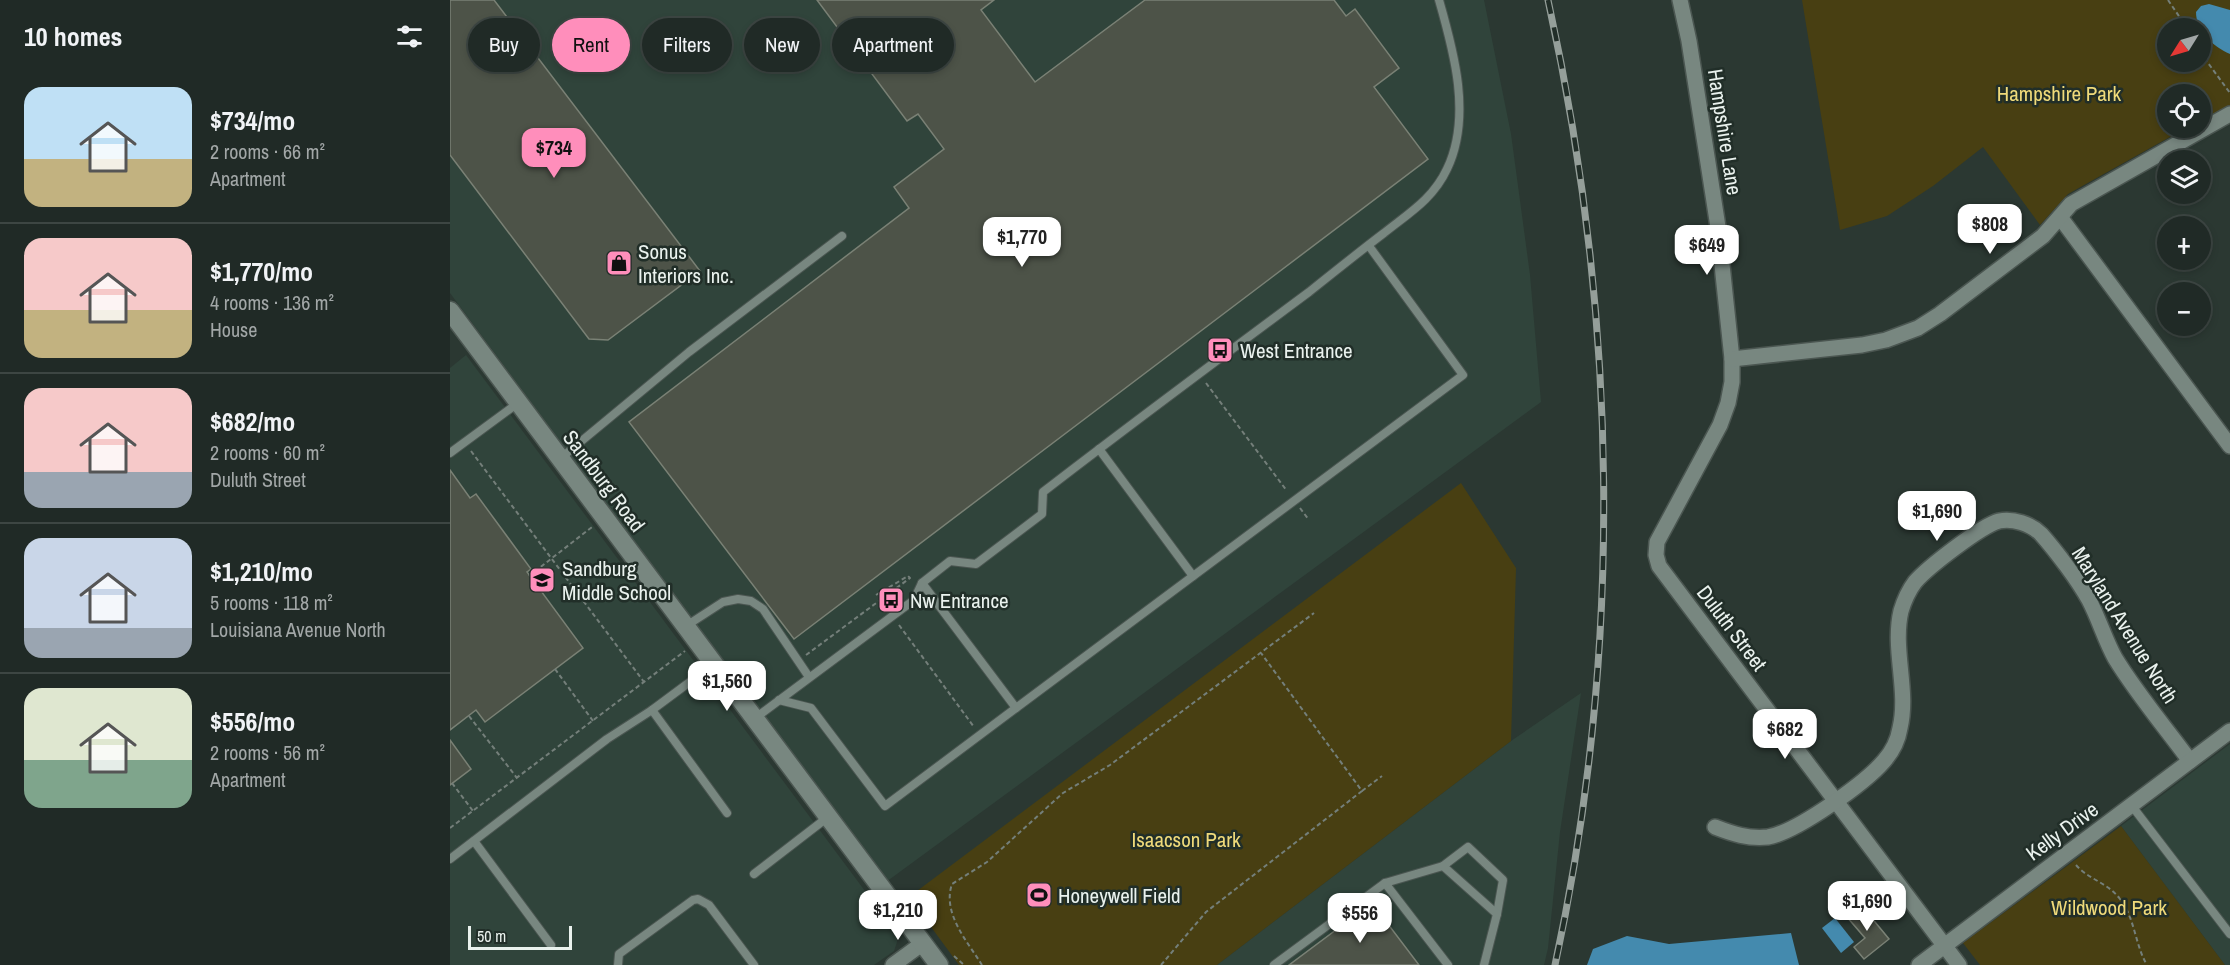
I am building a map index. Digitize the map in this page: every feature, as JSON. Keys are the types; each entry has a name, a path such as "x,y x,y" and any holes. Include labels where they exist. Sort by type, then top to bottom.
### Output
{"street":[{"name":"Hampshire Lane","path":"1657,542 1719,425 1728,403 1732,382 1732,359 1718,227 1689,41 1680,0"},
{"path":"1732,359 1862,345 1886,340 1918,328 2043,236 2071,204 2230,114"},
{"path":"2060,217 2230,446"},
{"name":"Sandburg Road","path":"450,311 922,943 946,960"},
{"name":"Maryland Avenue North","path":"1715,827 1739,837 1768,837 1794,828 1836,800 1885,760 1895,745 1901,728 1899,629 1901,612 1907,595 1927,571 1986,527 1999,521 2013,520 2040,532 2090,602 2114,657 2190,760"},
{"name":"Duluth Street","path":"1657,542 1656,555 1659,566 1959,965"},
{"name":"Kelly Drive","path":"1919,965 2230,731"},
{"path":"894,965 922,943"}],"lane":[{"path":"754,719 914,600 922,583 950,561 976,564 1042,514 1043,492 1370,246 1433,193 1452,156 1458,123 1458,87 1449,36 1439,0"},
{"path":"560,459 689,352 842,236"},
{"path":"779,700 811,708 885,806 1463,375 1370,246"},
{"path":"450,453 518,403"},
{"path":"1099,450 1193,576"},
{"path":"922,583 1016,708"},
{"path":"691,634 723,602 738,599 751,601 763,609 809,677"},
{"path":"450,859 607,739 652,711 714,664"},
{"path":"652,711 727,813"},
{"path":"2132,806 2230,934"},
{"path":"754,874 828,817"},
{"path":"474,841 551,945"},
{"path":"1274,965 1385,883 1443,866 1468,847 1503,880 1484,965"},
{"path":"1443,866 1497,914"},
{"path":"1385,883 1448,965"},
{"path":"618,965 619,954 693,900 698,899 709,905 754,965"}],"path":[{"path":"2168,0 2180,18"},
{"path":"2211,67 2230,93"},
{"path":"1200,373 1309,520"},
{"path":"465,442 644,682"},
{"path":"529,576 604,519"},
{"path":"804,657 910,578 908,576 876,595"},
{"path":"982,965 960,930 949,904 952,884 987,862 1063,793 1110,765 1314,613"},
{"path":"892,616 975,729"},
{"path":"450,828 644,682 691,634"},
{"path":"1261,653 1362,791"},
{"path":"555,669 593,721"},
{"path":"469,716 517,778"},
{"path":"1161,965 1206,912 1382,776"},
{"path":"452,783 473,811"},
{"path":"2076,865 2088,876 2108,886 2122,902 2128,911 2140,952 2147,965"},
{"path":"946,960 964,965"}],"shaded area":[{"path":"450,0 1484,0 1511,134 1530,275 1541,402 886,882 450,293"},
{"name":"Sandburg Middle School","path":"466,355 897,934 894,951 874,965 450,965 450,368"},
{"path":"1581,693 1560,832 1548,948 1544,965 1217,965 1511,741"},
{"path":"2230,744 2230,965 2225,965 2121,826"}],"green space":[{"name":"Hampshire Park","path":"1802,0 2230,0 2230,107 2211,115 2211,84 2157,84 2157,138 2168,138 2068,194 2040,225 1983,147 1933,186 1887,216 1840,230"},
{"name":"Isaacson Park","path":"1461,483 1516,568 1511,741 1217,965 959,965 909,897"},
{"name":"Wildwood Park","path":"2121,826 2225,965 1980,965 1963,943"}],"water":[{"path":"2209,4 2230,10 2230,54 2211,42 2211,18 2197,18 2196,12 2201,6"},
{"path":"1835,918 1854,942 1841,953 1822,928"},
{"path":"1791,933 1799,965 1587,965 1593,949 1627,936 1669,944"}],"building":[{"path":"450,0 494,0 508,18 468,18 468,72 540,72 540,61 700,271 608,340 589,339 450,155"},
{"path":"817,0 994,0 981,10 1035,82 1145,0 1334,0 1346,16 1355,9 1399,68 1374,87 1428,159 794,639 629,422 909,208 894,187 944,149 918,114 907,121 871,72 954,72 954,18 832,18 832,20"},
{"name":"Sandburg Middle School","path":"450,470 470,498 476,494 531,569 527,572 583,648 485,722 476,710 450,730"},
{"path":"450,740 471,769 450,785"},
{"path":"1372,903 1419,965 1289,965"},
{"path":"1861,905 1889,939 1864,959 1854,947 1865,938 1847,917"}],"railway":[{"path":"1548,0 1571,119 1588,240 1599,361 1604,482 1602,604 1593,725 1577,845 1555,965"}],"place":[{"name":"Sonus Interiors Inc.","path":"619,263"},
{"name":"West Entrance","path":"1220,350"},
{"name":"Sandburg Middle School","path":"542,580"},
{"name":"Nw Entrance","path":"891,600"},
{"name":"Honeywell Field","path":"1039,895"}]}
